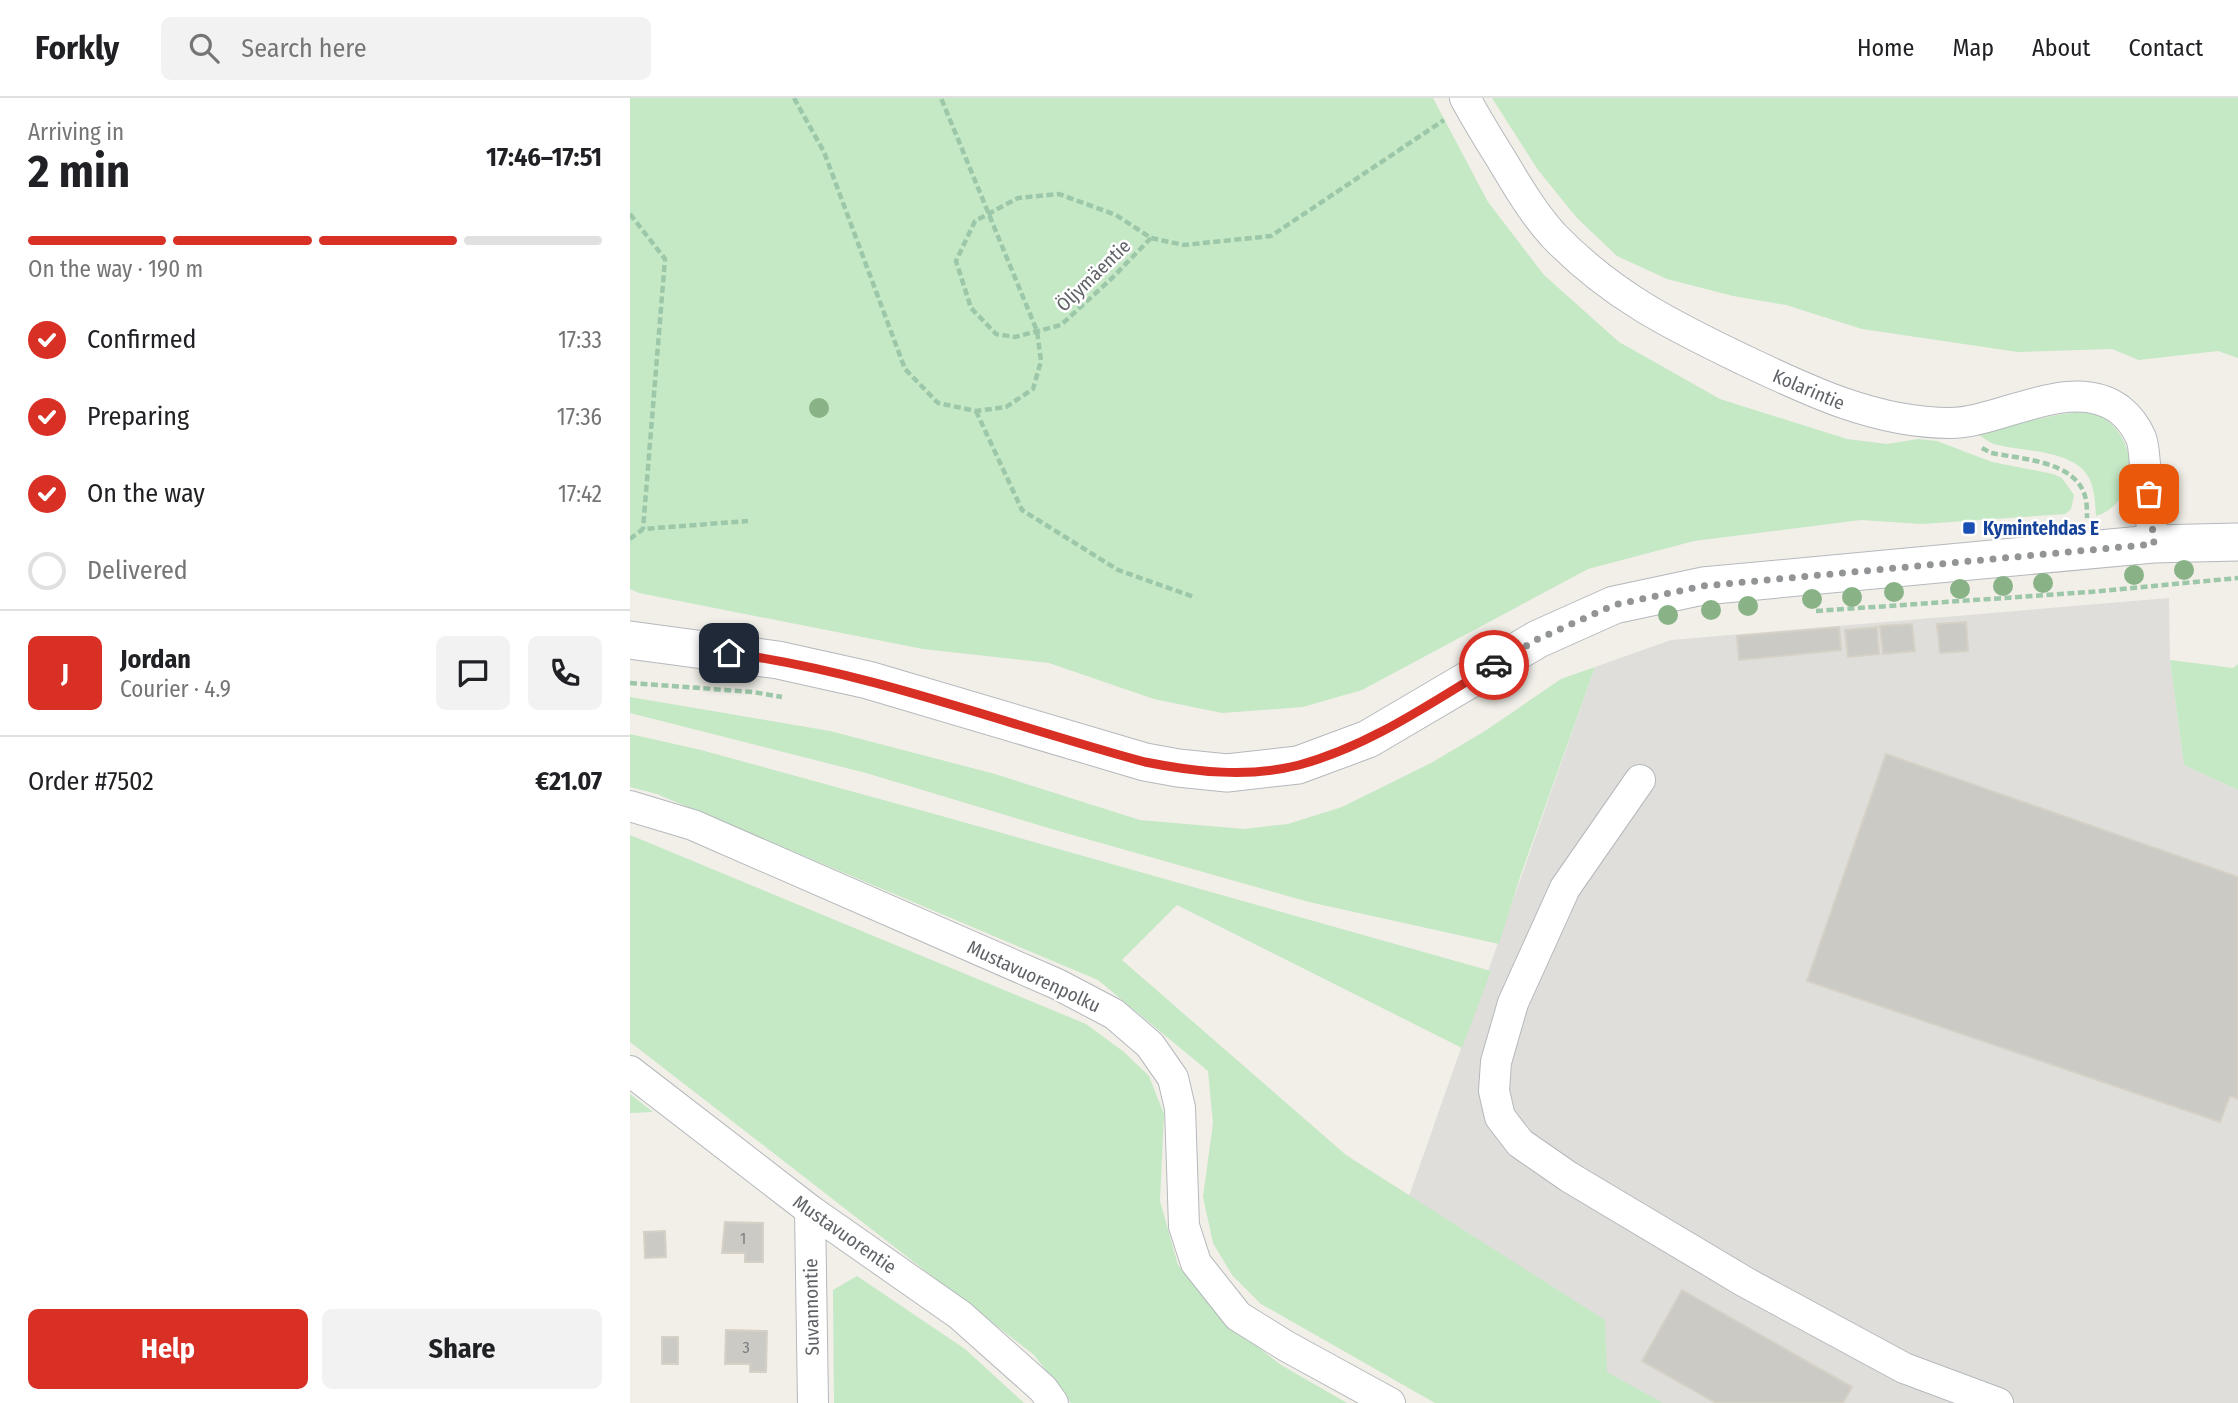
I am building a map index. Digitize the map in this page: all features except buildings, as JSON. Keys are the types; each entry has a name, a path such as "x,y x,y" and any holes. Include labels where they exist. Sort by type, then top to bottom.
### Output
{"street":[{"name":"Kolarintie","path":"1466,101 1521,193 1552,234 1590,271 1628,300 1677,328 1790,382 1865,412 1908,422 1953,424 2074,396 2098,399 2118,408 2133,422 2141,440 2154,544"},
{"path":"630,640 778,660 867,680 1145,762 1227,773 1298,765 1368,738 1538,639 1614,605 1703,586 2154,544 2238,542"},
{"path":"1640,780 1565,888 1513,1003 1496,1062 1494,1091 1500,1117 1520,1143 1569,1177 1745,1282 1904,1368 1998,1403"},
{"name":"Mustavuorenpolku","path":"630,806 693,825 1058,984 1114,1014 1150,1045 1173,1078 1180,1108 1184,1226 1196,1264 1238,1316 1286,1346 1390,1403"},
{"name":"Mustavuorentie","path":"630,1071 810,1210 960,1315 1043,1390 1053,1403"},
{"name":"Suvannontie","path":"810,1210 813,1403"}],"path":[{"path":"794,98 824,152 905,369 938,403 976,411 1006,407 1032,389 1041,361 1037,331 941,98"},
{"name":"Öljymäentie","path":"1151,238 1061,325 1015,337 996,334 971,308 957,261 975,221 1018,198 1059,194 1116,215 1151,238 1184,245 1271,236 1466,101"},
{"path":"630,214 665,259 643,529"},
{"path":"976,411 1022,510 1118,570 1194,597"},
{"path":"1953,424 1964,439 1991,453 2054,466 2069,472 2078,480 2086,496 2087,517"},
{"path":"630,540 643,529 748,521"}],"shaded area":[{"path":"2169,598 2170,660 2184,765 2238,790 2238,1403 1534,1403 1383,1270 1595,667 1671,640"}],"green space":[{"path":"630,98 1433,98 1488,202 1544,275 1619,342 1720,399 1847,439 1887,444 1918,439 1937,441 1992,462 2053,474 2062,478 2074,495 2071,509 2065,514 1922,524 1861,520 1694,541 1588,569 1362,690 1303,707 1222,713 1154,699 1049,663 923,649 639,593 630,589"},
{"path":"1492,98 2238,98 2238,358 2218,351 2139,360 2112,349 2018,352 1862,329 1786,305 1733,296 1667,279 1617,256 1577,218 1538,170"},
{"path":"2076,412 2103,418 2115,428 2124,441 2128,455 2127,485 2110,509 2096,516 2094,492 2089,478 2072,462 2046,453 1994,444 1975,432"},
{"path":"2170,660 2233,668 2238,664 2238,790 2184,765"},
{"path":"1595,667 1521,874 1499,944 1309,902 866,773 630,713 630,697 830,731 995,774 1140,820 1244,829 1288,824 1342,807 1431,763 1485,731 1561,679"},
{"path":"630,734 701,750 938,815 1491,971 1462,1048 1177,905 1122,960 1346,1155 1605,1320 1607,1372 1663,1403 1435,1403 1261,1304 1232,1275 1213,1243 1203,1197 1213,1123 1208,1071 1098,980 657,794 630,787"},
{"path":"630,835 1086,1024 1124,1052 1149,1076 1164,1114 1160,1201 1178,1265 1221,1318 1281,1365 1347,1403 1071,1403 1034,1355 630,1042"},
{"path":"630,1094 653,1112 630,1113"},
{"path":"857,1276 965,1349 1024,1403 834,1403 833,1290"}],"way so far":[{"path":"1494,665 1538,639 1614,605 1703,586 2154,544 2149,494"}],"place":[{"name":"Kymintehdas E","path":"1969,528"}],"route":[{"path":"729,653 778,660 867,680 1145,762 1227,773 1298,765 1348,747 1404,719 1494,665"}]}
